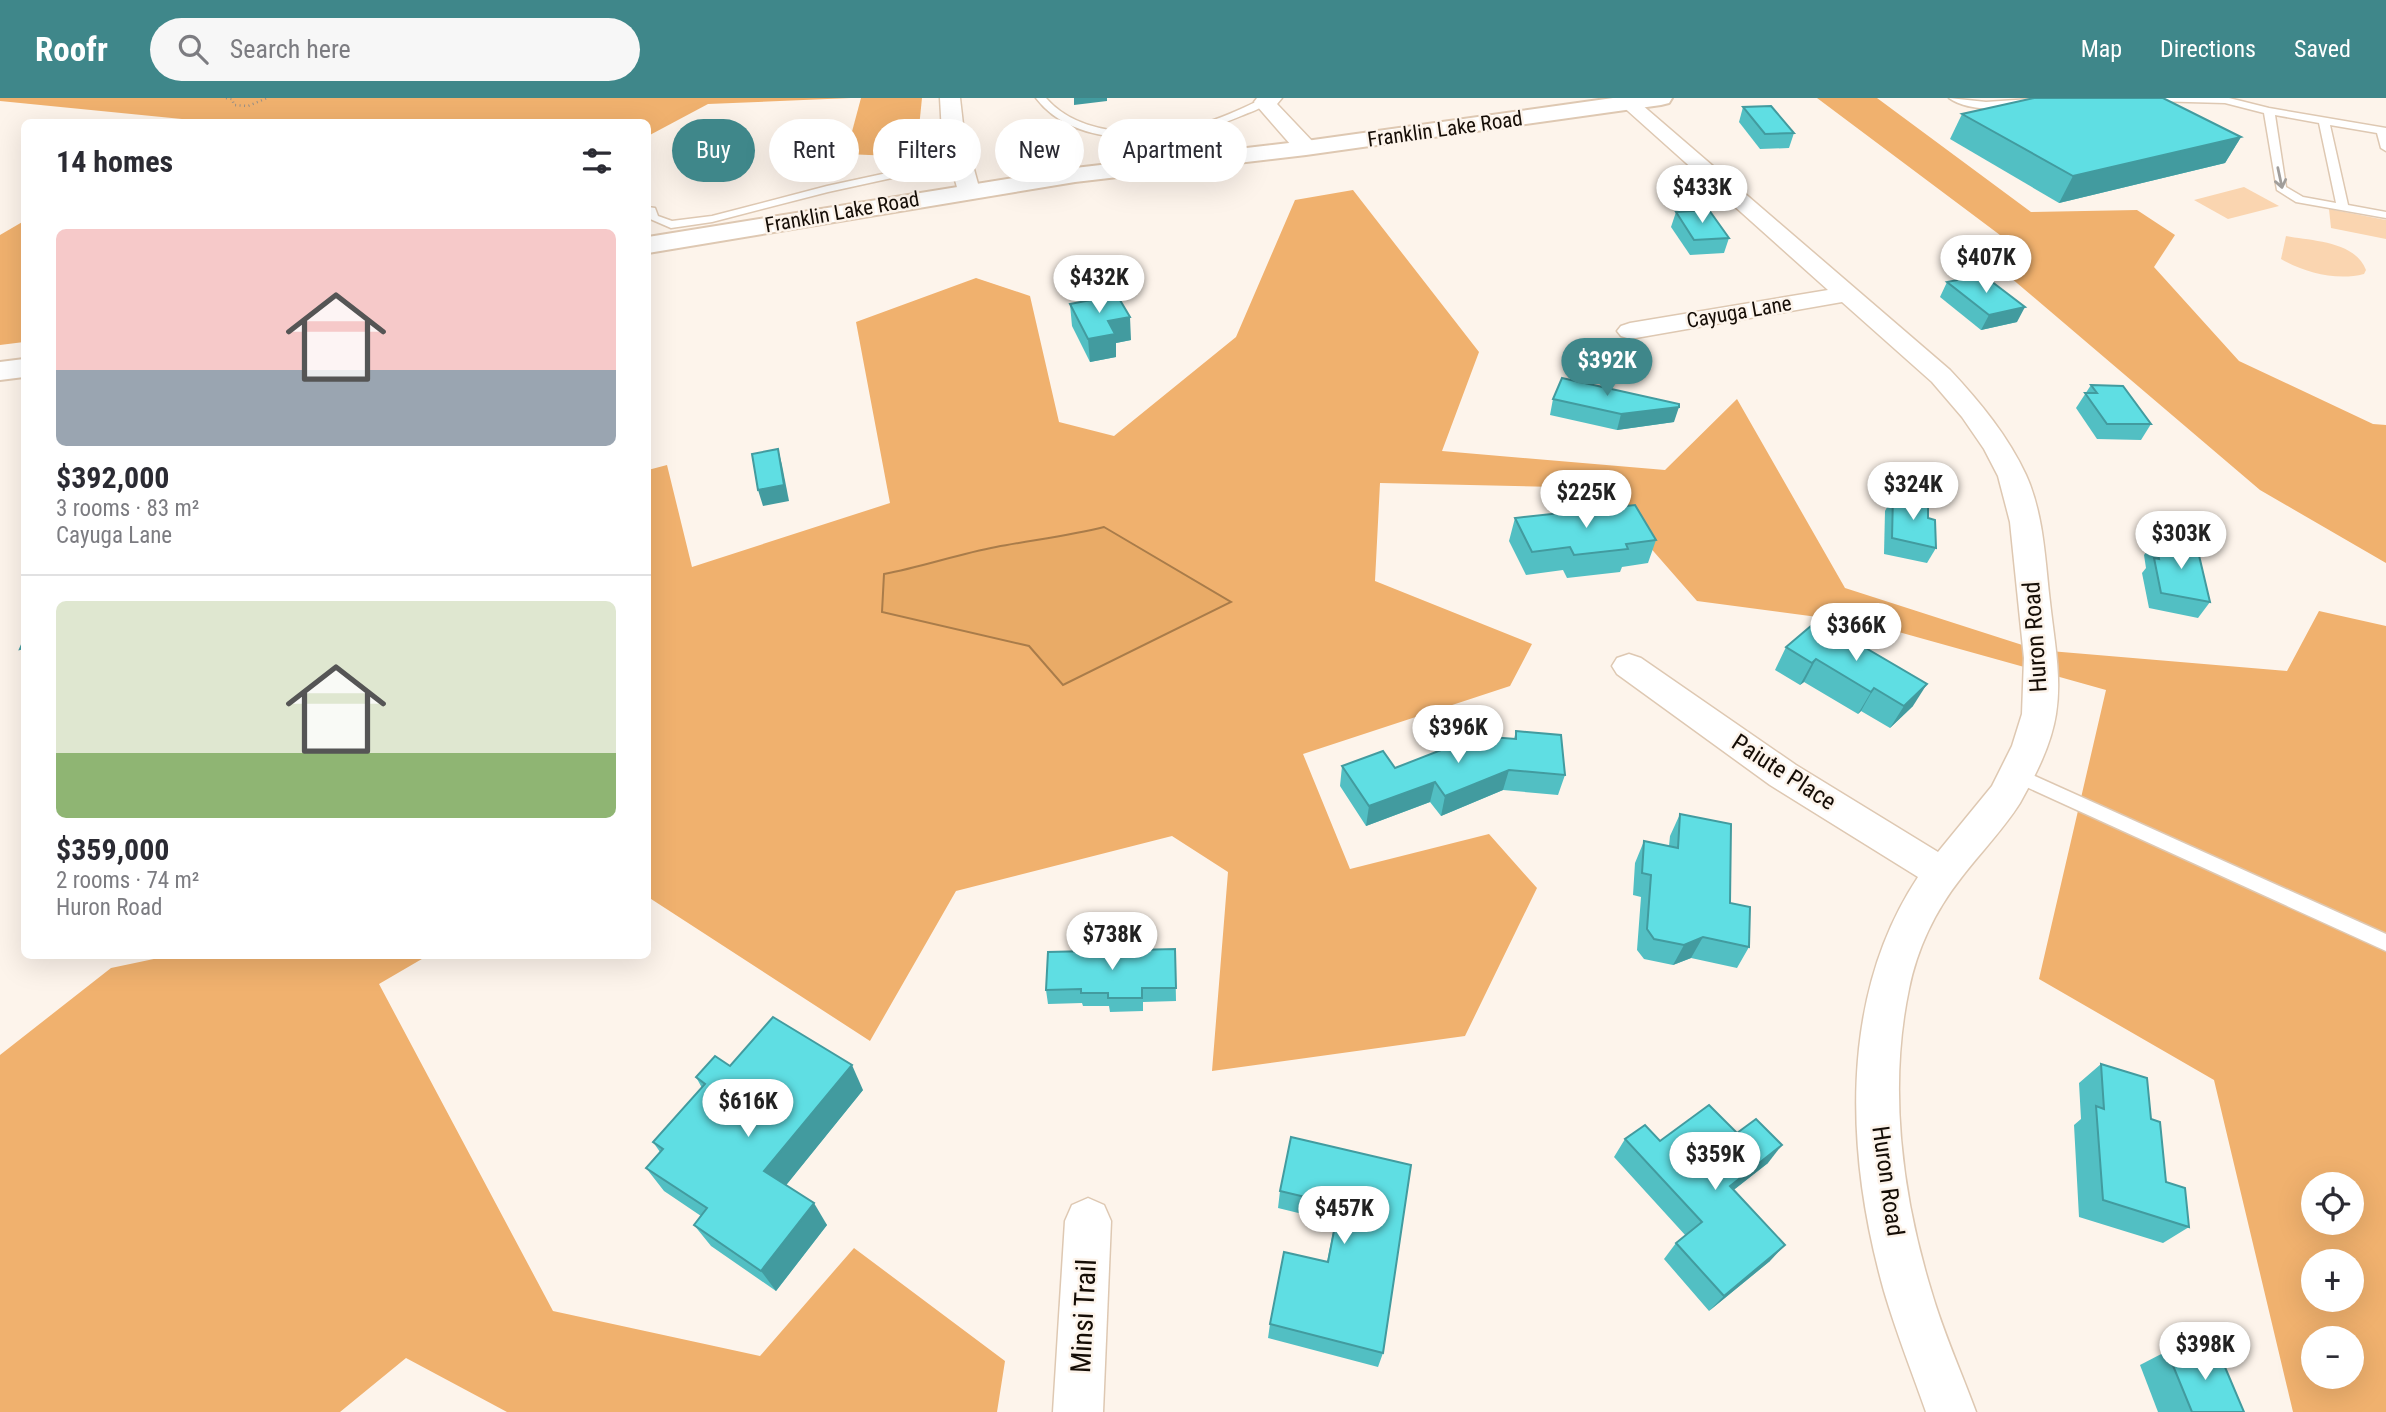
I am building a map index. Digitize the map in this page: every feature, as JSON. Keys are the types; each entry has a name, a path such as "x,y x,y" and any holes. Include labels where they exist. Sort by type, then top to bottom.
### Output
{"main road":[{"name":"Franklin Lake Road","path":"651,244 970,191 1139,166 1306,148 1645,100"},
{"path":"0,372 21,368"}],"street":[{"path":"950,98 952,119"},
{"path":"1266,99 1306,148"},
{"name":"Huron Road","path":"1645,100 1848,293 1941,376 1970,408 1995,442 2013,478 2025,516 2042,681 2039,716 2027,752 2005,796 1942,873 1904,938 1888,991 1881,1054 1878,1111 1885,1195 1904,1276 1951,1412"},
{"path":"967,182 970,191"},
{"name":"Cayuga Lane","path":"1630,331 1848,293"},
{"name":"Paiute Place","path":"1629,666 1783,775 1942,873"},
{"name":"Minsi Trail","path":"1078,1412 1088,1221"}],"lane":[{"path":"1041,98 1045,106 1064,120 1117,133 1144,134 1197,129 1266,99"},
{"path":"1954,98 1969,105 1991,106 2041,98"},
{"path":"2152,98 2225,100 2269,111 2384,130 2386,148"},
{"path":"2269,111 2281,188 2300,200 2386,215"},
{"path":"2324,120 2343,208"},
{"path":"651,209 653,218 671,225 712,219 873,179"},
{"path":"2015,774 2386,943"}],"path":[{"path":"226,98 232,99 234,105 248,106 267,98"}],"shaded area":[{"path":"0,98 851,98 708,104 680,119 672,119 672,123 651,134 651,119 182,119 0,101"},
{"path":"861,98 922,98 920,119 873,119 873,155 859,155 859,119 855,119"},
{"path":"1817,98 1877,98 2031,212 2137,210 2175,235 2154,267 2239,361 2373,424 2386,425 2386,563 2260,490 1984,255 2012,244"},
{"path":"2244,187 2279,206 2228,219 2194,200"},
{"path":"1353,190 1479,352 1442,451 1665,470 1737,399 1845,588 2038,650 2287,671 2319,611 2386,626 2386,1412 2293,1412 2214,1080 2039,979 2106,690 1870,624 1697,601 1598,488 1380,483 1375,581 1532,644 1510,686 1303,754 1350,869 1489,834 1537,888 1465,1036 1212,1071 1228,872 1172,836 956,891 870,1041 651,899 651,469 667,465 692,567 890,503 856,322 976,278 1030,296 1059,422 1114,436 1236,337 1295,200"},
{"path":"2329,209 2386,220 2386,239 2331,228"},
{"path":"21,223 21,342 0,345 0,235"},
{"path":"2286,236 2320,241 2343,248 2353,253 2366,270 2364,274 2343,277 2300,268 2281,259"},
{"path":"1104,527 1231,602 1063,685 1029,646 882,612 884,574 982,550"},
{"path":"154,959 422,959 379,984 553,1311 760,1356 854,1248 1005,1361 997,1412 507,1412 406,1358 340,1412 0,1412 0,1055 111,968"}],"building":[{"path":"2034,98 2163,98 2241,137 2073,176 1962,114"},
{"path":"1771,106 1794,133 1765,134 1743,107"},
{"path":"1709,210 1729,238 1694,240 1676,212"},
{"path":"1983,275 2025,307 1989,315 1947,282"},
{"path":"1117,295 1130,317 1108,321 1115,334 1088,339 1070,304"},
{"path":"1562,378 1679,404 1679,407 1621,414 1553,399"},
{"path":"2091,385 2123,386 2151,424 2107,424 2085,393 2097,393"},
{"path":"778,449 784,485 758,490 752,454"},
{"path":"1893,496 1928,503 1928,518 1935,520 1936,548 1892,538"},
{"path":"1635,505 1656,540 1626,544 1628,549 1574,555 1570,547 1532,552 1515,518"},
{"path":"2155,540 2197,547 2210,602 2161,593 2154,558 2159,559"},
{"path":"1818,620 1927,684 1904,706 1874,688 1871,692 1816,659 1812,663 1786,647"},
{"path":"1516,731 1561,735 1565,775 1509,770 1445,796 1435,782 1369,806 1342,766 1383,751 1395,768 1477,736 1516,739"},
{"path":"1680,814 1731,824 1730,903 1750,907 1749,947 1703,937 1684,945 1654,939 1647,929 1651,875 1642,873 1644,841 1678,848"},
{"path":"1175,949 1176,988 1142,988 1142,998 1108,998 1108,993 1081,993 1081,989 1046,990 1048,952"},
{"path":"773,1017 852,1065 764,1171 814,1203 761,1271 694,1225 707,1208 646,1168 663,1149 653,1142 705,1084 696,1077 715,1056 730,1066"},
{"path":"2101,1064 2147,1078 2151,1119 2160,1122 2166,1182 2185,1188 2189,1227 2103,1200 2096,1106 2104,1109"},
{"path":"1709,1105 1737,1133 1756,1119 1782,1145 1730,1186 1785,1245 1724,1296 1676,1243 1702,1222 1625,1139 1645,1125 1660,1141"},
{"path":"1291,1137 1411,1165 1383,1353 1270,1324 1284,1252 1328,1262 1339,1205 1280,1191"},
{"path":"2167,1351 2219,1353 2244,1412 2192,1412"}]}
